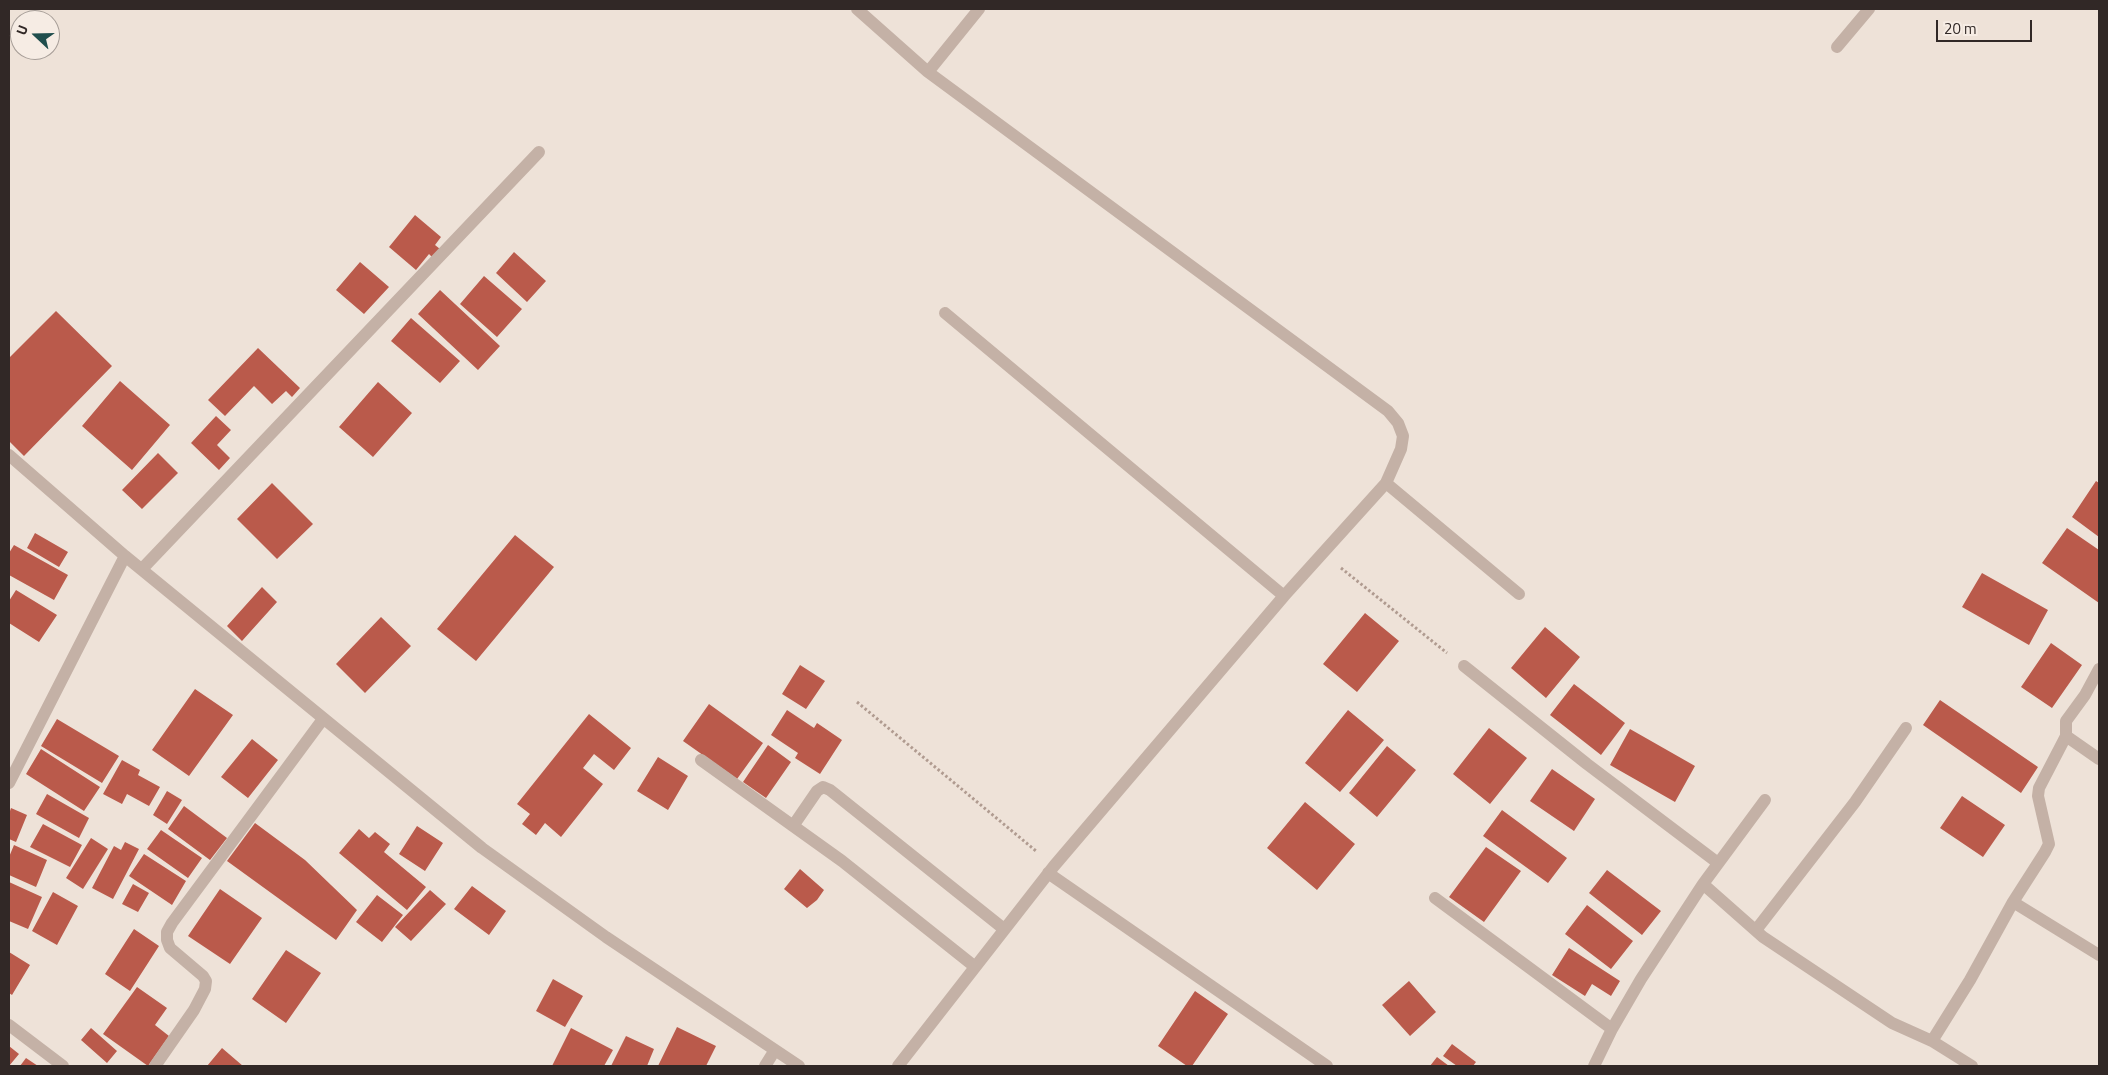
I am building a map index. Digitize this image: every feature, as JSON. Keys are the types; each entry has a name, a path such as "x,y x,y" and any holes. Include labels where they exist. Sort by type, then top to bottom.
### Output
{"street":[{"path":"857,9 928,72 1388,411 1398,423 1403,436 1401,449 1386,483 1284,596 1051,869 898,1066"},
{"path":"928,72 979,9"},
{"path":"1837,47 1869,9"},
{"path":"142,570 539,152"},
{"path":"945,312 1284,596"},
{"path":"9,455 125,556 482,848 517,874 799,1066"},
{"path":"1386,483 1519,594"},
{"path":"9,783 125,556"},
{"path":"1464,666 1587,764 1718,863"},
{"path":"1932,1042 2049,844 2038,796 2039,788 2066,736 2066,721 2085,695 2099,669"},
{"path":"155,1066 194,1010 206,982 204,976 170,948 167,932 172,922 323,719"},
{"path":"1756,930 1855,802 1906,728"},
{"path":"2066,736 2099,759"},
{"path":"702,760 842,862 974,966"},
{"path":"793,826 818,790 823,787 830,790 1004,929"},
{"path":"1594,1066 1612,1029 1641,979 1703,884 1765,800"},
{"path":"1051,869 1327,1066"},
{"path":"1703,884 1763,937 1892,1023 1932,1042 1972,1066"},
{"path":"1435,898 1612,1029"},
{"path":"2013,902 2099,955"},
{"path":"9,1025 63,1066"},
{"path":"765,1066 775,1050"}],"path":[{"path":"1322,554 1464,666"},
{"path":"857,702 1051,869"}],"building":[{"path":"415,215 441,237 435,245 440,249 433,258 429,254 416,270 389,247"},
{"path":"514,252 546,281 527,302 496,273"},
{"path":"360,262 389,287 364,314 336,290"},
{"path":"484,276 522,309 497,337 460,304"},
{"path":"440,290 500,346 478,370 418,314"},
{"path":"56,311 112,366 24,456 9,441 9,358"},
{"path":"411,318 460,361 440,383 391,341"},
{"path":"258,348 300,388 292,397 286,391 272,404 254,386 225,416 208,400"},
{"path":"120,381 170,425 132,470 82,426"},
{"path":"378,382 412,413 373,457 339,427"},
{"path":"216,416 231,430 217,445 230,458 219,470 191,443"},
{"path":"158,453 178,473 142,509 122,490"},
{"path":"2096,481 2099,483 2099,537 2072,517"},
{"path":"272,483 313,524 277,559 237,519"},
{"path":"2067,528 2099,550 2099,603 2042,563"},
{"path":"35,533 68,552 59,567 27,548"},
{"path":"515,535 554,567 476,661 437,629"},
{"path":"14,545 68,575 54,600 9,575 9,553"},
{"path":"1982,573 2048,610 2029,645 1962,607"},
{"path":"262,587 277,602 242,641 227,626"},
{"path":"16,590 57,615 39,642 9,623 9,601"},
{"path":"1365,613 1399,641 1357,692 1323,664"},
{"path":"381,617 411,646 365,693 336,664"},
{"path":"1545,627 1580,657 1546,698 1511,668"},
{"path":"2051,643 2082,665 2052,708 2021,687"},
{"path":"800,665 825,681 806,709 782,694"},
{"path":"1574,684 1625,723 1601,755 1550,715"},
{"path":"195,689 233,715 189,776 152,750"},
{"path":"1940,700 2038,767 2021,793 1923,725"},
{"path":"709,704 763,743 737,779 683,741"},
{"path":"787,710 814,728 817,723 842,740 820,774 795,758 798,753 771,735"},
{"path":"1348,710 1384,740 1340,792 1305,763"},
{"path":"589,714 631,748 614,770 594,754 583,768 603,784 561,837 545,823 536,835 522,824 530,814 517,804"},
{"path":"57,719 119,756 102,783 41,746"},
{"path":"1489,728 1527,758 1490,804 1453,774"},
{"path":"1630,729 1695,766 1675,802 1610,765"},
{"path":"252,739 278,760 248,798 221,777"},
{"path":"768,745 791,762 766,798 743,782"},
{"path":"1387,746 1416,770 1377,817 1349,793"},
{"path":"41,749 100,787 84,811 26,774"},
{"path":"658,757 688,776 668,810 637,791"},
{"path":"122,760 140,770 138,775 160,787 149,806 127,794 122,804 103,794"},
{"path":"1552,769 1595,799 1574,831 1530,801"},
{"path":"167,791 182,800 167,824 153,815"},
{"path":"47,794 89,818 79,838 36,814"},
{"path":"1962,796 2005,825 1983,857 1940,828"},
{"path":"1305,802 1355,844 1317,890 1267,848"},
{"path":"184,806 227,838 210,860 168,829"},
{"path":"11,808 27,815 16,842 9,839 9,814"},
{"path":"1502,810 1567,858 1548,883 1483,836"},
{"path":"255,823 305,860 357,910 336,940 227,861"},
{"path":"43,824 82,845 70,867 30,847"},
{"path":"417,826 443,843 425,871 399,854"},
{"path":"359,829 369,838 375,832 390,844 384,852 426,887 407,910 339,853"},
{"path":"161,830 202,858 188,878 147,849"},
{"path":"91,838 108,849 83,889 66,878"},
{"path":"125,842 139,849 113,899 92,888 114,846 121,850"},
{"path":"14,845 47,860 36,887 9,875 9,857"},
{"path":"1486,847 1521,871 1484,922 1449,897"},
{"path":"144,854 186,881 172,905 129,876"},
{"path":"800,869 824,890 817,900 807,908 784,889"},
{"path":"1607,870 1661,911 1642,935 1589,893"},
{"path":"9,882 42,897 28,929 9,921"},
{"path":"133,884 149,893 138,912 122,904"},
{"path":"472,886 506,911 489,935 454,909"},
{"path":"220,889 262,918 230,964 188,936"},
{"path":"430,890 446,904 411,941 395,927"},
{"path":"53,892 78,906 57,945 32,931"},
{"path":"377,895 403,915 382,942 356,922"},
{"path":"1587,905 1633,941 1611,969 1565,934"},
{"path":"134,929 159,946 130,991 105,974"},
{"path":"1569,948 1620,981 1611,996 1592,984 1585,996 1552,975"},
{"path":"286,950 321,973 286,1023 252,999"},
{"path":"9,952 30,965 12,995 9,993"},
{"path":"553,979 583,996 565,1027 536,1011"},
{"path":"1409,981 1436,1012 1410,1036 1382,1005"},
{"path":"137,987 167,1008 155,1025 169,1036 148,1066 103,1034"},
{"path":"1195,991 1228,1014 1192,1066 1187,1066 1158,1046"},
{"path":"677,1027 716,1046 706,1066 658,1066"},
{"path":"91,1028 117,1051 107,1063 81,1040"},
{"path":"571,1028 613,1050 604,1066 552,1066"},
{"path":"626,1036 654,1049 647,1066 611,1066"},
{"path":"1452,1044 1476,1062 1473,1066 1457,1066 1443,1056"},
{"path":"9,1046 19,1054 9,1066"},
{"path":"222,1048 243,1066 207,1066"},
{"path":"1437,1057 1449,1066 1430,1066"},
{"path":"26,1058 38,1066 20,1066"}]}
